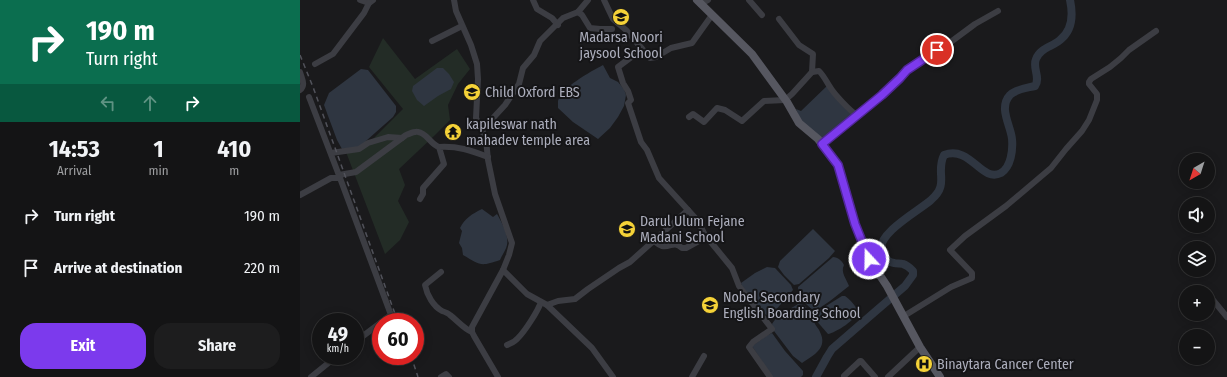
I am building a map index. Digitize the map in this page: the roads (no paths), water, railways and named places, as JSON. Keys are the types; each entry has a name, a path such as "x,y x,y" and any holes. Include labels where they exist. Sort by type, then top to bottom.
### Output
{"main road":[{"path":"702,1 712,15 752,54 785,100 799,123 818,139 838,165 855,224 869,259 887,286 920,347 940,377"}],"street":[{"path":"315,64 333,54 364,13 371,1 360,0"},
{"path":"454,0 462,26 471,45 477,64 476,118 486,139 495,194 512,243 503,270 472,327 472,332"},
{"path":"533,0 537,9 552,18 558,25"},
{"path":"482,130 505,105 519,84 523,68 534,55 538,44 564,18 578,12 588,0"},
{"path":"604,0 614,19 626,30 650,58 656,57 671,48 692,43 712,15"},
{"path":"749,0 762,15"},
{"path":"578,12 582,15 590,28 612,29"},
{"path":"822,144 882,95 911,66 948,44 975,24 998,12"},
{"path":"689,117 693,114 704,122 717,108 726,110 742,121 764,101 785,100 792,94 812,72 813,54 799,45 779,19"},
{"path":"432,41 462,26"},
{"path":"904,316 951,287 972,278 972,273 950,250 970,233 1003,209 1051,168 1082,131 1098,100 1097,94 1089,84 1091,79 1110,67 1129,50 1156,31"},
{"path":"640,48 634,55 618,67 623,83 628,90 631,100 628,103 630,112 641,142 648,150 659,178 698,221 706,237 732,268 739,286 772,328 753,342 749,347 770,377"},
{"path":"812,72 819,71 824,75 831,89 838,98 857,115"},
{"path":"300,72 304,84 303,88 300,90"},
{"path":"309,97 390,315 364,335"},
{"path":"300,195 331,178 356,172 406,135 418,132 426,136 431,143 439,147 455,146 488,157"},
{"path":"331,153 359,149 368,143 388,137 402,138"},
{"path":"420,200 423,194 423,188 444,164 439,147"},
{"path":"507,345 519,338 538,310 544,304 575,299 630,262 688,210"},
{"path":"653,240 662,246 678,244 682,248 686,248 706,237"},
{"path":"503,270 527,294 544,304 592,348 613,377"},
{"path":"441,272 425,285 426,292 432,302 440,310 449,314 464,328 472,332 498,377"},
{"path":"1215,302 1227,316"},
{"path":"888,377 920,347"},
{"path":"692,377 704,356"},
{"path":"844,376 861,361 875,377"},
{"path":"311,377 326,365"},
{"path":"441,377 446,374 449,377"}],"waterway":[{"path":"816,377 832,349 905,286 913,275 913,271 907,266 890,262 886,259 881,251 882,244 886,237 900,222 937,194 940,189 941,167 944,155 953,153 961,155 969,159 987,173 994,175 1001,173 1007,167 1012,153 1011,134 1005,111 1007,100 1015,91 1035,86 1037,83 1035,62 1038,55 1040,52 1060,40 1070,27 1072,16 1070,0"}],"railway":[{"path":"300,55 395,313"},
{"path":"414,365 418,377"}],"place":[{"name":"Madarsa Noori jaysool School","path":"621,17"},
{"name":"Child Oxford EBS","path":"472,92"},
{"name":"kapileswar nath mahadev temple area","path":"453,132"},
{"name":"Darul Ulum Fejane Madani School","path":"627,229"},
{"name":"Nobel Secondary English Boarding School","path":"710,305"},
{"name":"Binaytara Cancer Center","path":"924,364"}]}
